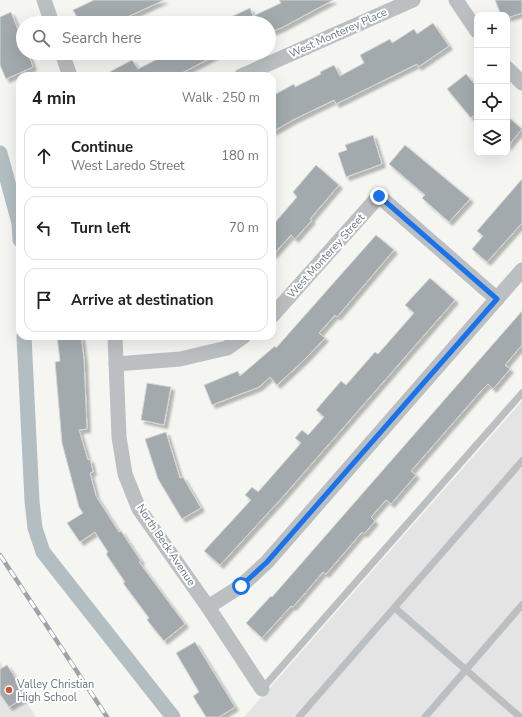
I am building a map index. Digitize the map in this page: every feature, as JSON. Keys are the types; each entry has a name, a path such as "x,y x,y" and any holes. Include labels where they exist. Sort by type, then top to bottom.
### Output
{"street":[{"path":"44,0 50,16"},
{"name":"West Monterey Place","path":"250,72 413,0"},
{"path":"456,0 474,27"},
{"path":"64,60 69,72"},
{"path":"510,71 522,83"},
{"name":"West Monterey Street","path":"276,312 379,196 497,299"},
{"path":"208,606 241,586 267,562 522,270"},
{"name":"North Beck Avenue","path":"115,340 119,437 125,474 139,509 208,606 262,689"},
{"path":"116,364 180,359 227,348 238,340"}],"lane":[{"path":"262,689 522,393"},
{"path":"299,717 522,461"},
{"path":"425,717 522,606"},
{"path":"395,608 466,670 520,714"}],"shaded area":[{"path":"522,401 522,717 244,717"},
{"name":"Valley Christian High School","path":"0,662 36,717 0,717"}],"building":[{"path":"94,0 164,0 129,16 76,16 73,10"},
{"path":"279,0 333,0 276,30 276,16 253,16 281,3"},
{"path":"495,0 522,0 522,13 510,17 510,12 500,12"},
{"path":"250,8 253,16 233,16"},
{"path":"11,12 16,24 16,60 30,60 33,67 22,72 16,72 16,75 6,79 0,65 0,17"},
{"path":"433,23 449,46 418,67 417,64 336,104 334,100 276,130 276,94 294,84 295,87 321,74 320,72 334,65 340,76 364,63 360,55 390,39 392,43 414,29 417,34"},
{"path":"132,60 138,69 155,60 207,60 184,72 110,72"},
{"path":"466,74 474,83 474,116 471,118 447,89"},
{"path":"510,119 522,129 510,143"},
{"path":"373,135 382,164 346,177 338,153 347,150 345,145"},
{"path":"405,145 470,199 449,222 422,198 425,195 389,164"},
{"path":"316,165 339,185 295,239 291,235 276,252 276,221 297,197 293,192"},
{"path":"522,179 522,223 487,262 472,249 483,236 477,231"},
{"path":"376,235 394,250 337,317 335,315 319,333 325,338 304,360 277,385 270,377 259,387 212,405 204,385 238,371 240,376 275,346 276,348"},
{"path":"430,278 455,300 280,500 220,565 204,551 251,500 245,495 252,487 258,492 301,443 295,438 302,430 308,435 324,417 316,410 341,381 346,385 375,352 378,354 414,313 405,305"},
{"path":"522,311 522,345 505,365 510,369 493,389 488,384 481,391 411,471 416,475 391,504 386,500 371,517 375,521 364,534 362,532 326,574 323,572 293,607 291,606 262,638 246,623 271,596 272,597"},
{"path":"57,340 82,340 84,360 87,429 79,430 88,460 90,459 93,472 90,473 96,496 119,532 121,531 141,561 139,562 185,624 164,641 147,620 149,618 123,583 125,582 106,554 108,552 95,532 80,542 67,523 83,513 79,507 62,443 55,362 60,361"},
{"path":"147,383 171,387 164,425 141,420"},
{"path":"166,432 180,478 183,477 201,508 182,519 158,479 145,439"},
{"path":"195,642 235,707 219,717 206,717 193,696 199,692 176,653"},
{"path":"7,665 27,696 9,707 0,694 0,669"}],"waterway":[{"path":"0,153 16,212"},
{"path":"24,340 32,501 35,528 43,552 173,717"}],"railway":[{"path":"0,555 107,717"}],"place":[{"name":"Valley Christian High School","path":"9,690"}],"route":[{"path":"241,586 267,562 497,299 379,196"}]}
